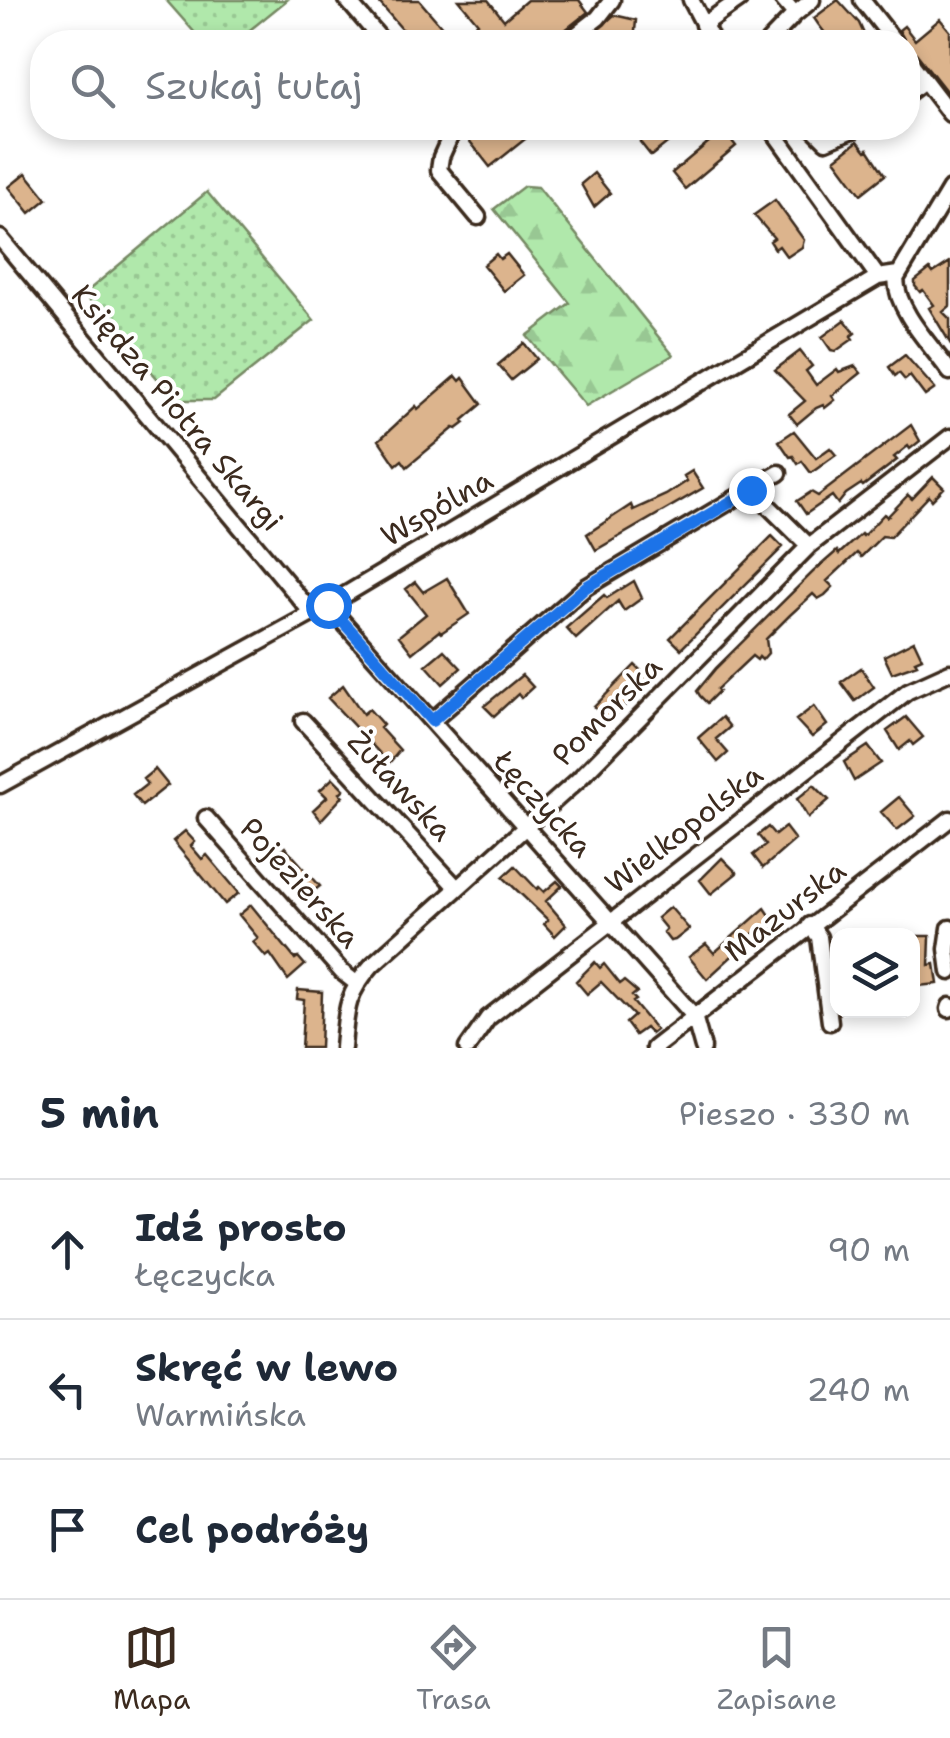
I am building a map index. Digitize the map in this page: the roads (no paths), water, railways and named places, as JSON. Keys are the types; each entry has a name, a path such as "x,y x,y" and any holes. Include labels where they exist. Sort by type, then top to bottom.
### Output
{"street":[{"path":"346,0 372,30"},
{"path":"582,30 612,0"},
{"path":"691,0 706,30"},
{"path":"702,24 739,0"},
{"path":"783,0 796,14"},
{"path":"780,30 812,0"},
{"path":"862,0 886,30"},
{"path":"920,76 950,114"},
{"path":"920,84 924,81"},
{"path":"448,140 439,170 478,217"},
{"path":"781,140 878,277"},
{"path":"950,189 898,274 898,294 904,306 950,372"},
{"name":"Księdza Piotra Skargi","path":"0,238 312,613"},
{"name":"Wspólna","path":"0,785 328,605 878,277 898,274"},
{"name":"Pomorska","path":"356,983 578,780 809,546 950,437"},
{"path":"432,721 586,587 779,473"},
{"path":"751,490 809,546"},
{"name":"Łęczycka","path":"328,605 694,1016 703,1048"},
{"name":"Wielkopolska","path":"467,1048 488,1018 611,920 908,691 950,672"},
{"name":"Żuławska","path":"303,721 457,888"},
{"name":"Pojezierska","path":"206,818 356,983"},
{"name":"Mazurska","path":"654,1048 950,818"},
{"path":"810,925 819,937 830,1022"},
{"path":"950,928 950,972"},
{"path":"343,1048 347,1003 356,983"}]}
